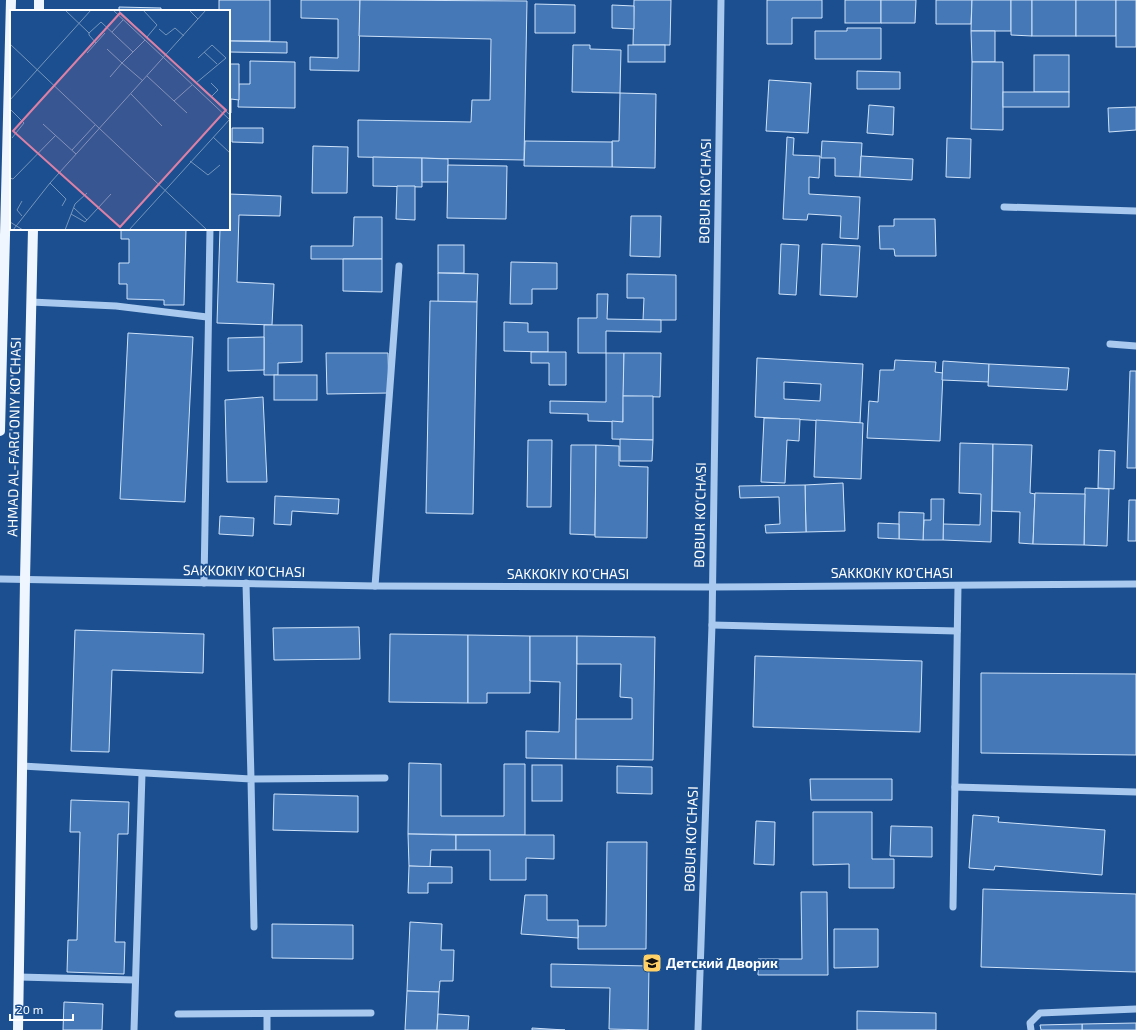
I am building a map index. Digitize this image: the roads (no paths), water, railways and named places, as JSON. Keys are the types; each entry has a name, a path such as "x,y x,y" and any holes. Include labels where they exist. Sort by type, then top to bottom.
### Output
{"main road":[{"name":"AHMAD AL-FARG'ONIY KO'CHASI","path":"0,431 4,143 10,0"},
{"name":"AHMAD AL-FARG'ONIY KO'CHASI","path":"18,1030 25,579 33,230"}],"street":[{"name":"BOBUR KO'CHASI","path":"698,1030 712,625 721,0"},
{"path":"1004,207 1136,210"},
{"path":"204,583 207,317 210,230"},
{"path":"375,586 399,266"},
{"path":"31,302 116,306 207,317"},
{"path":"1110,344 1136,346"},
{"name":"SAKKOKIY KO'CHASI","path":"0,579 375,586 712,587 1136,584"},
{"path":"246,583 254,927"},
{"path":"953,907 958,586"},
{"path":"712,625 957,631"},
{"path":"22,766 251,779 385,778"},
{"path":"134,1030 134,980 142,774"},
{"path":"955,787 1136,792"},
{"path":"19,977 134,980"},
{"path":"1031,1030 1030,1023 1040,1013 1136,1009"},
{"path":"178,1014 371,1013"},
{"path":"267,1014 267,1030"}],"place":[{"name":"Детский Дворик","path":"652,963"}]}
